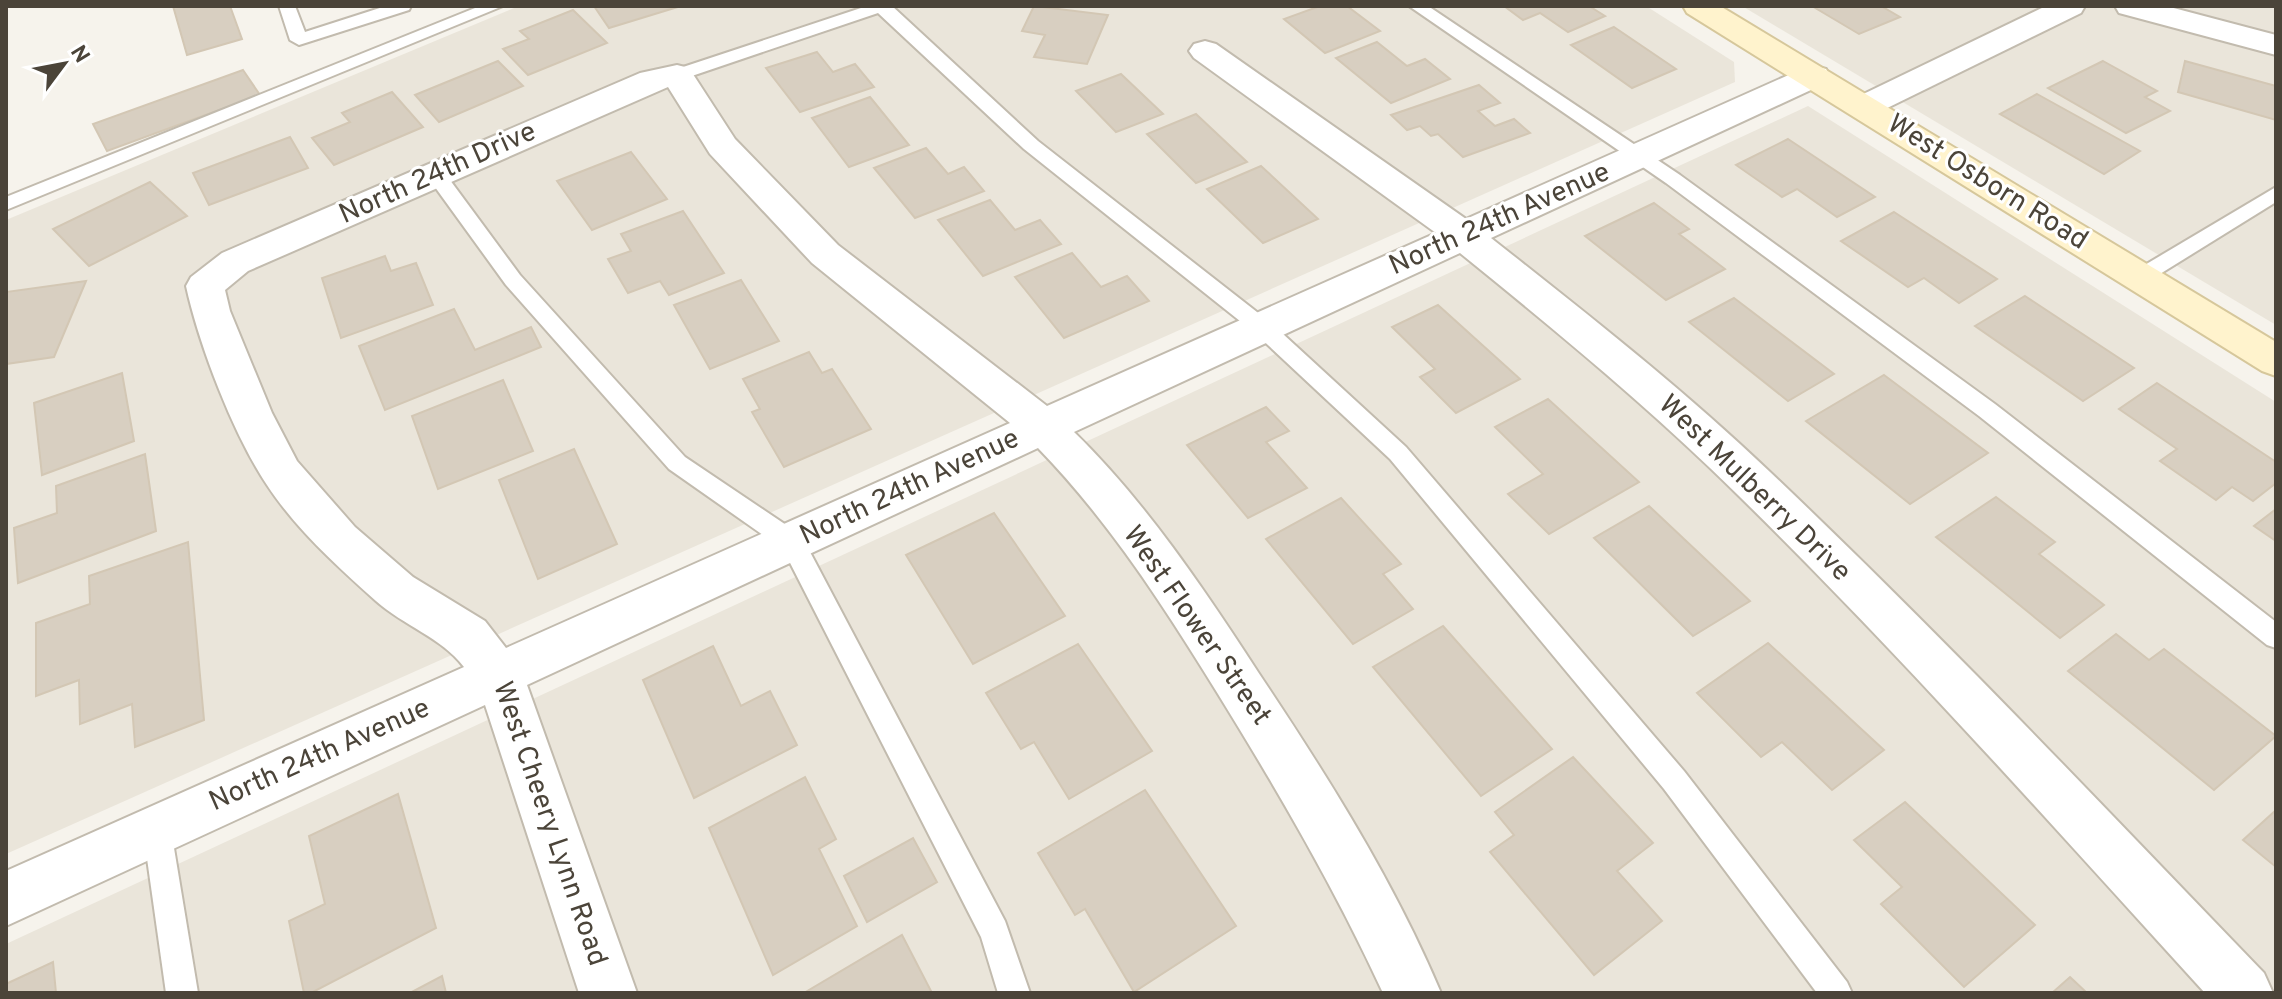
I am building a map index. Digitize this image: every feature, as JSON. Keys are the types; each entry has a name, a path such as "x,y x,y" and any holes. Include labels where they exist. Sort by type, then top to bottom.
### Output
{"street":[{"name":"West Osborn Road","path":"1698,6 2276,361"},
{"path":"1863,107 2070,6"},
{"path":"2130,6 2276,45"},
{"name":"West Mulberry Drive","path":"1205,51 1367,162 1464,236 1599,344 1753,482 1982,714 2244,993"},
{"name":"North 24th Drive","path":"205,286 235,262 652,80 677,75"},
{"name":"West Flower Street","path":"677,75 722,146 825,254 1043,427 1074,458 1176,586 1303,784 1375,914 1412,993"},
{"name":"North 24th Avenue","path":"6,899 1814,76"},
{"name":"West Cheery Lynn Road","path":"205,286 211,311 251,413 282,473 339,540 397,591 468,636 499,675 608,993"}],"lane":[{"path":"287,6 299,40 403,6"},
{"path":"6,204 495,6"},
{"path":"677,75 882,6 1031,145 1263,328 1398,453 1674,780 1836,993"},
{"path":"1417,6 1641,157 1987,410 2276,637"},
{"path":"437,176 513,280 677,463 792,542 994,932 1014,993"},
{"path":"2140,277 2276,193"},
{"path":"157,830 182,993"}],"shaded area":[{"path":"519,6 1646,6 1734,62 1735,82 6,854 6,220"},
{"path":"1742,6 2276,6 2276,325"},
{"path":"1808,106 2276,402 2276,993 6,993 6,944"}],"building":[{"path":"173,6 230,6 242,39 187,55"},
{"path":"594,6 681,6 609,28"},
{"path":"1034,6 1108,15 1087,64 1034,57 1045,35 1022,31"},
{"path":"1320,6 1347,6 1380,31 1325,53 1284,19"},
{"path":"1504,6 1589,6 1605,16 1568,32 1540,13 1523,20"},
{"path":"1812,6 1881,6 1900,17 1859,34"},
{"path":"573,10 607,43 528,75 503,49 529,39 520,31"},
{"path":"1614,27 1676,69 1632,88 1571,45"},
{"path":"1377,42 1407,66 1425,59 1450,79 1391,103 1336,58"},
{"path":"817,52 833,72 855,64 874,87 800,112 766,68"},
{"path":"498,61 523,86 439,122 415,95"},
{"path":"2103,61 2157,91 2145,97 2170,111 2126,133 2048,88"},
{"path":"2185,61 2276,86 2276,120 2178,92"},
{"path":"243,70 260,95 107,151 93,124"},
{"path":"1121,74 1163,114 1116,132 1076,91"},
{"path":"1479,85 1500,103 1478,111 1495,126 1514,119 1530,133 1463,157 1438,134 1431,136 1420,126 1407,130 1391,115"},
{"path":"392,92 423,127 334,165 312,138 350,122 342,113"},
{"path":"2037,94 2140,151 2104,174 2000,114"},
{"path":"870,97 909,145 849,167 812,118"},
{"path":"1196,114 1247,162 1196,183 1147,134"},
{"path":"290,137 308,168 209,205 193,173"},
{"path":"1788,139 1875,197 1837,217 1797,189 1782,197 1736,165"},
{"path":"926,148 948,174 964,167 984,191 915,218 874,168"},
{"path":"631,152 667,199 592,230 557,181"},
{"path":"1261,166 1318,219 1263,243 1207,189"},
{"path":"150,182 187,216 89,266 53,229"},
{"path":"990,200 1015,230 1040,220 1061,244 983,276 938,220"},
{"path":"1654,203 1689,229 1679,234 1725,269 1666,300 1585,236"},
{"path":"683,211 724,273 669,295 660,281 628,293 608,259 631,251 621,234"},
{"path":"1894,212 1997,279 1959,303 1924,278 1908,287 1841,241"},
{"path":"1072,253 1101,287 1127,276 1149,301 1064,338 1015,277"},
{"path":"385,256 391,271 416,263 433,305 341,338 322,278"},
{"path":"741,280 779,341 710,369 674,305"},
{"path":"86,281 54,357 6,364 6,292"},
{"path":"2025,296 2134,368 2083,401 1975,326"},
{"path":"1734,298 1834,374 1788,401 1689,322"},
{"path":"1438,305 1520,379 1456,413 1420,377 1435,369 1392,327"},
{"path":"454,309 475,350 531,327 541,347 385,410 359,346"},
{"path":"809,352 822,373 832,369 871,429 784,467 752,412 760,409 743,379"},
{"path":"122,373 134,441 42,475 34,403"},
{"path":"1884,375 1988,453 1910,504 1806,421"},
{"path":"503,380 533,451 438,489 412,416"},
{"path":"2157,383 2276,462 2276,483 2253,501 2232,487 2216,500 2160,461 2177,449 2119,409"},
{"path":"1548,399 1639,482 1549,534 1508,494 1543,474 1495,427"},
{"path":"1266,407 1289,431 1266,442 1307,488 1248,518 1187,445"},
{"path":"574,449 617,544 538,579 499,480"},
{"path":"145,454 156,531 18,583 14,528 57,513 56,486"},
{"path":"1996,497 2055,542 2039,554 2104,605 2060,638 1936,537"},
{"path":"1341,498 1401,564 1383,574 1413,609 1353,644 1266,539"},
{"path":"1649,506 1750,601 1693,636 1594,538"},
{"path":"2276,509 2276,541 2254,526"},
{"path":"994,513 1065,616 973,664 906,555"},
{"path":"188,542 204,720 135,747 132,704 80,724 79,680 36,696 36,623 90,604 89,576"},
{"path":"1443,626 1552,749 1481,796 1373,667"},
{"path":"2116,634 2149,660 2164,649 2276,736 2214,790 2068,671"},
{"path":"1768,643 1884,750 1832,790 1782,742 1761,757 1697,693"},
{"path":"1078,644 1152,751 1069,799 1034,742 1021,749 986,693"},
{"path":"713,646 741,706 770,691 797,745 694,798 643,680"},
{"path":"1573,757 1653,843 1617,871 1662,921 1594,975 1490,852 1514,835 1495,812"},
{"path":"805,777 836,839 819,849 857,926 773,975 709,828"},
{"path":"1145,790 1236,926 1134,992 1085,909 1075,915 1038,853"},
{"path":"398,794 436,928 311,993 304,993 289,921 325,904 309,836"},
{"path":"1905,802 2035,925 1964,987 1881,904 1902,887 1854,840"},
{"path":"2276,810 2276,867 2243,840"},
{"path":"913,838 937,882 867,922 844,876"},
{"path":"902,935 932,993 804,993"},
{"path":"53,962 56,993 6,993 6,984"},
{"path":"442,976 446,993 410,993"},
{"path":"2070,977 2087,993 2052,993"}]}
